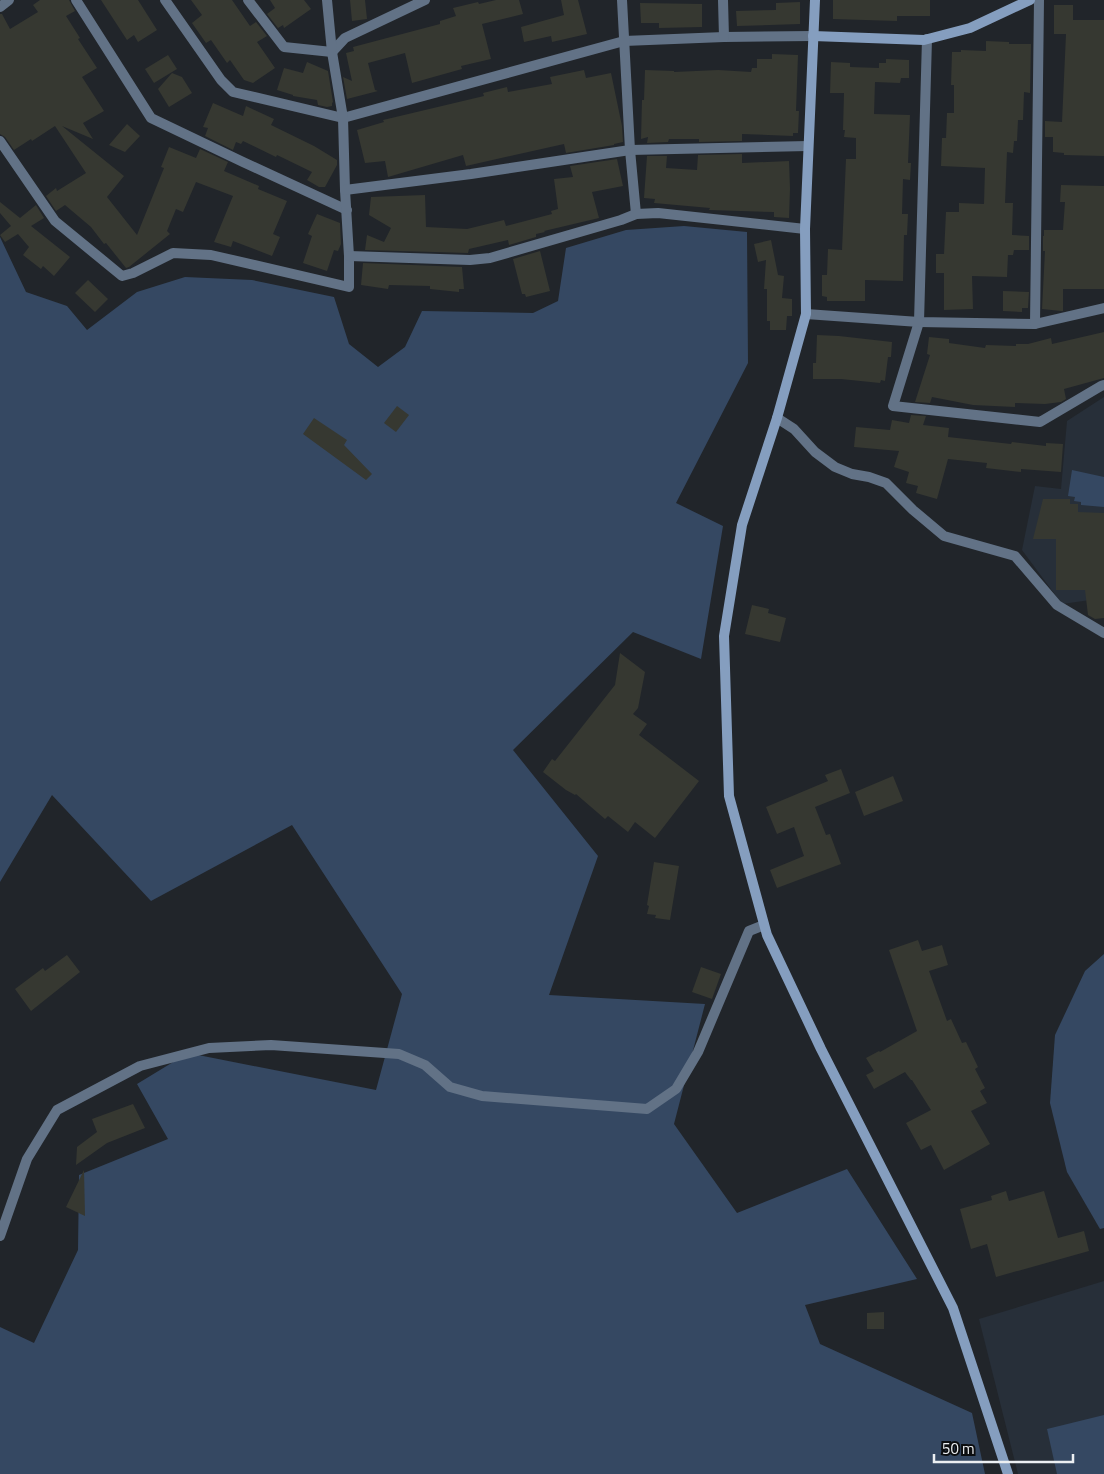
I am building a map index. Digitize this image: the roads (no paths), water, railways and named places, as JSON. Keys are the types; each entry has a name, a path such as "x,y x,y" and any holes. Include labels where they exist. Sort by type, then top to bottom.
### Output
{"street":[{"path":"0,7 9,0"},
{"path":"76,0 151,118 347,210"},
{"path":"165,0 220,80 234,92 343,118 624,41 813,36 928,39 970,28 1030,0"},
{"path":"248,0 284,47 332,52"},
{"path":"0,141 55,221 122,276 133,273 173,253 211,256 349,287 350,256 345,190 343,118 332,52 327,0"},
{"path":"332,52 344,38 424,0"},
{"path":"622,0 630,150 636,214"},
{"path":"723,0 724,37"},
{"path":"815,0 804,228 806,314 778,418 742,524 724,636 729,796 767,935 821,1049 953,1308 1008,1474"},
{"path":"1035,324 1039,0"},
{"path":"928,39 919,322 893,406 1040,422 1104,385"},
{"path":"345,190 471,174 630,150 808,146"},
{"path":"350,256 470,260 490,258 636,214 658,213 804,228"},
{"path":"806,314 919,322 1035,324 1104,308"},
{"path":"778,418 794,429 815,452 835,466 852,474 886,483 913,510 944,536 1015,556 1058,605 1104,633"},
{"path":"0,1236 26,1159 58,1110 140,1066 209,1048 271,1045 399,1054 425,1065 450,1087 482,1096 647,1108 676,1089 698,1052 749,931 764,926"}]}
